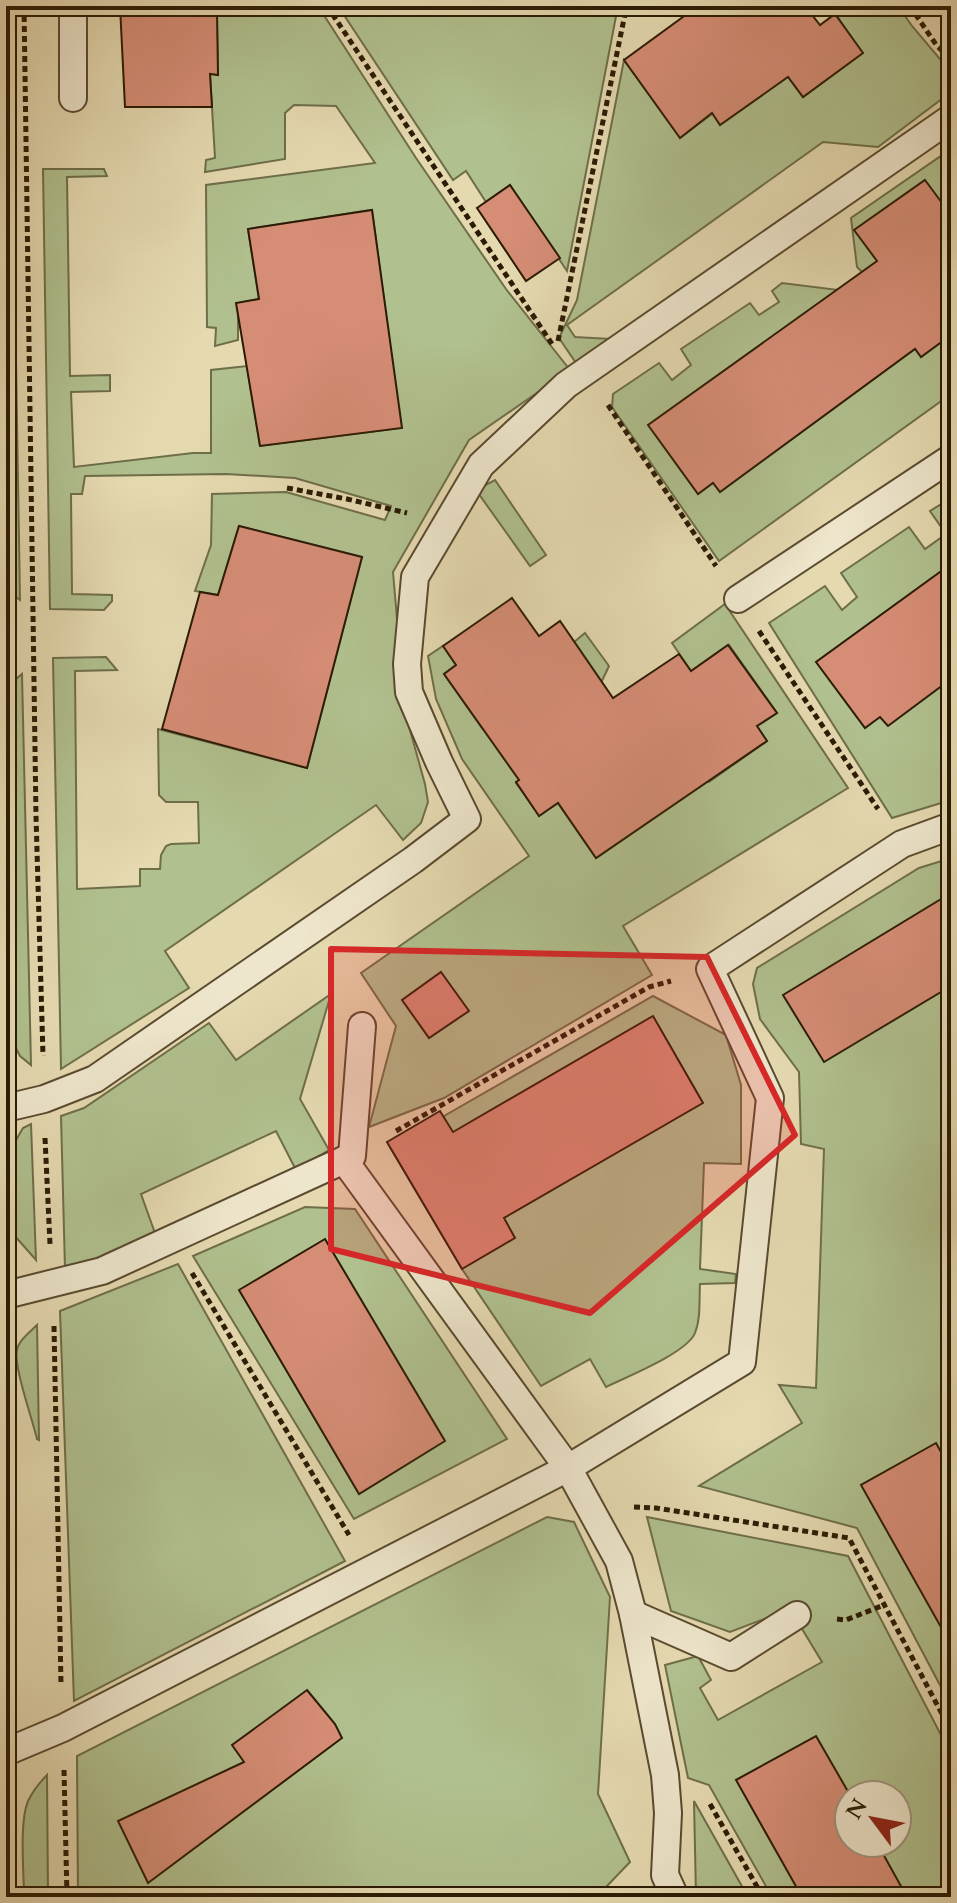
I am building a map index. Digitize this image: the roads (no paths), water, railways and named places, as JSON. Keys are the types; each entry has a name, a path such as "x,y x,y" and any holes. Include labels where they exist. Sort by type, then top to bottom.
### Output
{"lane":[{"path":"73,6 73,98"},
{"path":"6,1108 44,1099 95,1079 401,869 467,819 409,692 407,664 415,577 481,465 566,385 951,118"},
{"path":"738,599 951,458"},
{"path":"6,1752 63,1728 568,1468 742,1362 770,1098 710,969 902,844 951,826"},
{"path":"362,1026 348,1158 568,1468 619,1561 633,1614 665,1775 668,1813 665,1875 675,1897"},
{"path":"6,1295 102,1271 348,1158"},
{"path":"633,1614 731,1657 797,1615"}]}
